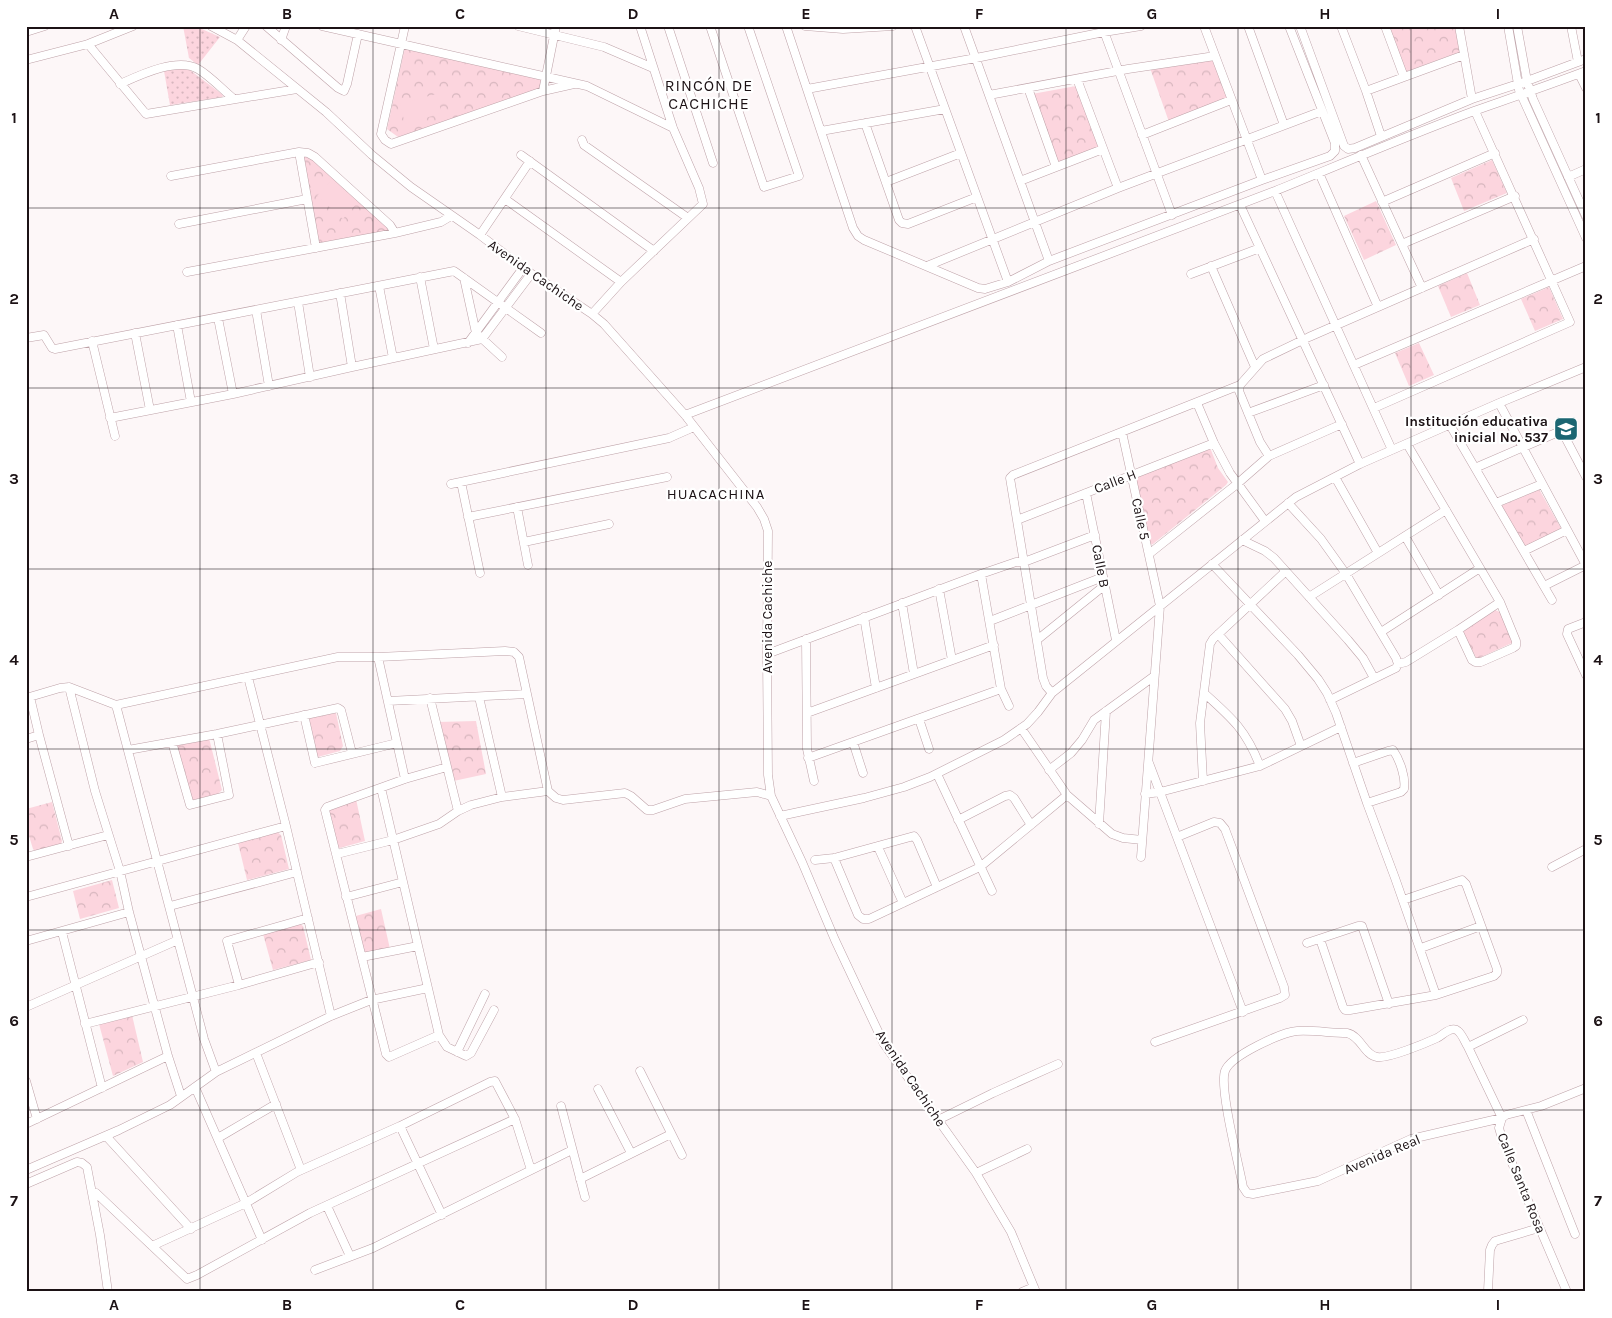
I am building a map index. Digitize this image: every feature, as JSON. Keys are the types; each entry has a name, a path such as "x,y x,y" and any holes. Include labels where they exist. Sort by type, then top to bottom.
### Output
{"street":[{"path":"26,32 45,26"},
{"path":"26,60 88,44 133,26"},
{"name":"Avenida Cachiche","path":"210,26 237,40 326,112 372,155 411,187 480,235 523,268 592,314 615,336 685,415 757,507 768,531 768,775 771,796 884,1044 976,1174 1011,1232 1035,1289"},
{"path":"237,40 246,26"},
{"path":"266,26 338,88 344,91 358,34"},
{"path":"281,40 286,26"},
{"path":"322,26 587,86 673,128"},
{"path":"405,26 381,134 391,144 543,91 578,84"},
{"path":"518,26 556,30 604,47 653,68"},
{"path":"592,314 621,282 703,204 697,181 673,128 640,26"},
{"path":"668,26 713,163"},
{"path":"710,26 764,187 799,176 748,26"},
{"path":"786,26 853,228 858,236 978,288 985,289 1008,282 1049,262 1262,180 1330,156 1335,151 1335,143 1289,26"},
{"path":"805,26 843,29 893,26"},
{"path":"915,26 1008,282"},
{"path":"964,26 1049,262"},
{"path":"807,89 976,58 1103,29 1142,26"},
{"path":"1204,26 1262,180"},
{"path":"1248,26 1284,125"},
{"path":"1300,26 1344,146 1348,149 1355,148 1472,99 1586,59"},
{"path":"1341,26 1366,91 1380,136"},
{"path":"1385,26 1404,77"},
{"path":"1459,26 1472,99"},
{"path":"1508,26 1518,84 1522,95 1586,238"},
{"path":"1517,26 1527,81 1586,216"},
{"path":"1572,26 1578,62"},
{"path":"1103,29 1172,215"},
{"path":"543,91 556,30"},
{"path":"88,44 146,114 297,89"},
{"path":"1366,91 1464,55"},
{"path":"989,95 1215,56"},
{"path":"120,84 148,72 184,64 198,69 234,99"},
{"path":"685,415 1240,205 1475,111 1583,72 1586,88"},
{"path":"1077,79 1118,188"},
{"path":"1028,88 1056,167"},
{"path":"1142,135 1232,100"},
{"path":"821,131 945,109"},
{"path":"927,266 1156,173 1322,111"},
{"path":"1374,408 1570,322 1475,111"},
{"path":"865,123 899,220 902,223 908,224 977,197"},
{"path":"582,140 584,145 688,218"},
{"path":"1020,181 1103,149"},
{"path":"171,176 299,152 308,153 316,157 390,225 395,233"},
{"path":"299,152 316,248"},
{"path":"886,182 961,153"},
{"path":"1382,202 1495,153"},
{"path":"521,155 654,251"},
{"path":"1361,155 1422,288"},
{"path":"480,235 530,161"},
{"path":"1568,177 1586,169"},
{"path":"1319,173 1378,307"},
{"path":"1275,191 1392,450"},
{"path":"1402,244 1514,196"},
{"path":"179,224 308,199"},
{"path":"505,199 621,282"},
{"path":"1240,205 1360,464"},
{"path":"187,272 395,233 442,222 451,216"},
{"path":"1052,693 1046,686 1043,678 1010,481 1013,475 1240,385 1263,359 1336,325 1534,239"},
{"path":"1191,274 1260,248"},
{"path":"1211,266 1256,367"},
{"path":"1354,365 1586,266"},
{"path":"468,342 523,268"},
{"path":"26,338 44,335 54,349 454,271 541,333"},
{"path":"110,418 233,394 482,340 532,274"},
{"path":"420,277 434,350"},
{"path":"464,278 476,333 502,357"},
{"path":"379,286 393,358"},
{"path":"340,293 352,367"},
{"path":"298,302 310,377"},
{"path":"256,310 269,386"},
{"path":"218,318 233,394"},
{"path":"177,325 191,402"},
{"path":"135,333 150,410"},
{"path":"92,341 115,436"},
{"path":"780,816 864,798 904,787 937,774 1004,740 1027,724 1052,693 1296,497 1360,464 1586,367"},
{"path":"1240,385 1239,391 1260,442 1269,456"},
{"path":"1248,413 1324,385"},
{"path":"1197,403 1214,444 1237,484 1265,521"},
{"path":"1499,403 1586,565 1544,586"},
{"path":"1149,554 1269,456 1342,424"},
{"path":"1450,425 1552,600"},
{"path":"451,484 669,438 694,427"},
{"name":"Calle 5","path":"1122,432 1160,606 1153,677 1141,857"},
{"path":"1475,468 1560,432 1565,437 1586,477"},
{"name":"Calle H","path":"1017,520 1214,444"},
{"path":"1407,444 1500,602 1516,640 1516,646 1480,662 1475,662 1472,660 1458,630"},
{"path":"468,517 667,477"},
{"path":"1335,477 1378,553"},
{"path":"461,482 480,573"},
{"path":"1496,503 1542,484"},
{"name":"Calle B","path":"1086,493 1116,640"},
{"path":"1288,503 1321,539 1346,574 1398,664"},
{"path":"517,507 528,565"},
{"path":"1309,597 1446,510"},
{"path":"524,542 610,524"},
{"path":"1524,551 1567,530"},
{"path":"767,654 939,589 1016,562 1024,562 1095,535"},
{"path":"1405,536 1440,595"},
{"path":"1242,540 1265,551 1274,558 1362,658 1374,678"},
{"path":"1212,564 1298,655 1318,679 1330,700 1436,995"},
{"path":"1381,632 1480,568"},
{"path":"1203,781 1200,723 1210,644 1250,603 1286,571"},
{"path":"981,574 1001,689 1009,706"},
{"path":"990,621 1031,605 1104,581"},
{"path":"1037,640 1104,581"},
{"path":"939,589 952,660"},
{"path":"1330,700 1396,668 1398,664 1406,662 1500,602"},
{"path":"902,603 914,674"},
{"path":"864,617 876,688"},
{"path":"1586,622 1568,629 1567,634 1586,675"},
{"path":"1218,634 1285,709 1292,720 1301,746"},
{"path":"806,639 808,758 814,781"},
{"path":"807,714 994,645"},
{"path":"69,846 28,698 69,687 116,704 338,657 514,652 519,657 548,790 556,798 563,800 625,794 631,796 647,810 653,810 685,799 757,792 771,796"},
{"path":"378,657 405,779"},
{"path":"248,677 331,1016"},
{"path":"1049,770 1071,753 1082,740 1094,720 1153,677"},
{"path":"69,687 95,791 120,871 141,957 181,1096"},
{"path":"808,758 1001,689"},
{"path":"1204,693 1227,713 1243,732 1252,746 1260,766"},
{"path":"388,701 527,694"},
{"path":"480,696 502,797"},
{"path":"430,698 458,811"},
{"path":"116,704 204,1039 216,1072"},
{"path":"128,750 340,709 352,753"},
{"path":"1099,824 1106,711"},
{"path":"304,715 315,763 396,742"},
{"path":"919,719 929,750"},
{"path":"1145,794 1160,792 1260,766 1341,727"},
{"path":"1021,728 1067,795 1112,834 1123,838 1142,840"},
{"path":"172,742 190,805 228,795 217,734"},
{"path":"26,739 39,736"},
{"path":"853,742 863,773"},
{"path":"1353,763 1393,750 1396,755 1405,782 1404,789 1401,792 1367,803"},
{"path":"1148,759 1243,1012"},
{"path":"439,1035 389,1057 387,1056 371,1000 325,808 405,779 447,767"},
{"path":"937,774 992,891"},
{"path":"381,788 439,1035 447,1047 466,1056 471,1053 494,1010"},
{"path":"337,854 393,840 439,824 472,804 548,790"},
{"path":"958,820 1004,796 1010,795 1014,798 1031,825"},
{"path":"834,858 858,915 863,919 869,919 980,867 1067,795"},
{"path":"1155,1042 1243,1012 1285,995 1225,829 1220,823 1214,822 1177,837"},
{"path":"26,897 286,826"},
{"path":"27,855 108,835"},
{"path":"815,860 834,858 914,836 937,887"},
{"path":"878,847 903,903"},
{"path":"1552,867 1586,849"},
{"path":"170,906 297,872"},
{"path":"1320,939 1333,981 1345,1010 1436,995 1494,976 1497,973 1466,884 1462,880 1403,900"},
{"path":"346,897 403,882"},
{"path":"26,941 129,912"},
{"path":"239,985 227,941 308,918"},
{"path":"1307,943 1362,926 1389,1004"},
{"path":"1420,948 1481,926"},
{"path":"62,932 102,1088"},
{"path":"26,1007 178,940"},
{"path":"362,957 418,946"},
{"path":"85,1024 239,985 319,962"},
{"path":"26,1170 106,1136 170,1105 216,1072 331,1016 371,1000 428,988"},
{"path":"457,1052 485,994"},
{"path":"1468,1047 1523,1020"},
{"name":"Calle Santa Rosa","path":"1242,1181 1224,1089 1224,1072 1229,1063 1249,1050 1286,1033 1297,1031 1352,1034 1370,1054 1378,1057 1413,1048 1438,1038 1451,1029 1456,1029 1468,1047 1502,1118 1499,1128 1503,1142 1567,1292"},
{"path":"256,1053 301,1170"},
{"path":"26,1124 168,1056"},
{"path":"938,1120 992,1093 1058,1064"},
{"path":"640,1071 682,1155"},
{"path":"26,1081 37,1119"},
{"path":"152,1246 246,1203 301,1170 400,1126 490,1082 495,1081 515,1120 531,1170"},
{"path":"195,1086 262,1240"},
{"name":"Avenida Real","path":"1242,1181 1247,1193 1253,1194 1318,1181 1411,1138 1502,1118 1586,1088"},
{"path":"598,1089 631,1154"},
{"path":"218,1138 276,1104"},
{"path":"560,1106 585,1197"},
{"path":"1526,1110 1575,1234"},
{"path":"96,1193 187,1279 327,1206 515,1120"},
{"path":"400,1126 442,1215"},
{"path":"580,1179 671,1134"},
{"path":"106,1136 191,1229"},
{"path":"976,1174 1027,1149"},
{"path":"315,1270 373,1248 572,1150"},
{"path":"26,1184 77,1162 82,1163 86,1167 100,1235 108,1292"},
{"path":"327,1206 350,1256"},
{"path":"1488,1291 1492,1244 1539,1228"},
{"path":"1022,1292 1035,1289"}],"green space":[{"path":"183,26 195,26 220,37 198,65 189,58"},
{"path":"1393,26 1456,26 1460,52 1405,72 1388,28"},
{"path":"405,47 542,78 540,90 398,137 387,129"},
{"path":"1212,58 1228,99 1169,122 1150,68"},
{"path":"186,67 223,95 222,97 170,105 164,71"},
{"path":"1076,86 1100,148 1058,164 1032,94"},
{"path":"436,94 442,113 405,124 400,104"},
{"path":"304,155 314,159 388,226 388,231 319,244 301,158"},
{"path":"1492,160 1507,193 1464,211 1451,178"},
{"path":"331,180 357,203 343,219 317,196"},
{"path":"1376,201 1396,245 1364,260 1344,216"},
{"path":"1467,273 1480,305 1451,317 1438,286"},
{"path":"1549,287 1563,319 1535,331 1521,299"},
{"path":"1419,343 1434,375 1409,386 1395,353"},
{"path":"1206,449 1211,450 1218,468 1228,482 1153,544 1149,545 1136,479"},
{"path":"1539,489 1562,530 1525,547 1501,506"},
{"path":"1495,610 1502,613 1514,642 1477,659 1462,632"},
{"path":"336,713 343,746 340,751 314,758 306,718"},
{"path":"476,721 486,774 449,782 437,722"},
{"path":"209,738 222,790 218,794 189,801 176,744"},
{"path":"356,799 365,841 336,849 326,809"},
{"path":"52,802 62,841 61,844 35,851 26,826 26,809"},
{"path":"277,832 281,835 289,869 247,880 238,843"},
{"path":"112,880 119,908 80,919 73,891"},
{"path":"381,909 390,949 361,954 352,917"},
{"path":"300,924 303,926 311,960 273,970 263,934"},
{"path":"132,1015 143,1062 113,1076 99,1024"}],"place":[{"name":"Institución educativa inicial No. 537","path":"1566,429"}],"district":[{"name":"RINCÓN DE CACHICHE","path":"709,94"},
{"name":"HUACACHINA","path":"716,494"}]}
